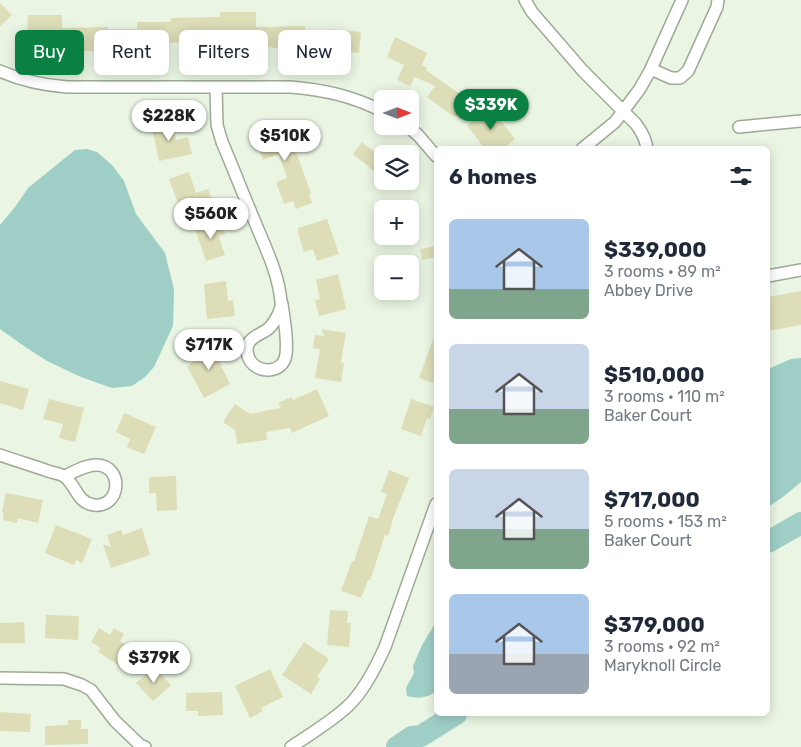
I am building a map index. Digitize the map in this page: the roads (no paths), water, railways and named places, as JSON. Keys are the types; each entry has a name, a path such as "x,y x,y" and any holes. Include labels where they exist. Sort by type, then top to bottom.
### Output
{"street":[{"path":"524,0 532,12 583,71 636,124 642,132 647,146"},
{"path":"586,146 615,122 639,90 651,69 682,0"},
{"path":"651,69 671,78 680,78 688,71 717,7 718,0"},
{"path":"0,71 23,80 49,86 291,87 317,89 344,95 374,107"},
{"path":"216,87 217,125 222,142 276,274 282,304 286,329 286,354 284,360 275,369 262,370 252,364 247,352 248,346 255,336 269,328 276,320 282,304"},
{"path":"739,127 801,122"},
{"path":"418,135 434,154"},
{"path":"770,276 801,270"},
{"path":"0,455 65,476 80,498 92,505 98,505 110,500 116,488 114,475 104,466 90,466 65,476"},
{"path":"291,747 349,706 375,669 385,647 434,510"},
{"path":"0,678 64,679 82,685 91,690 115,721 140,745 145,747"}],"water":[{"path":"87,149 97,152 112,165 124,181 136,214 165,253 174,289 173,326 154,367 145,377 132,386 112,388 81,377 47,361 0,329 0,225 28,188 75,150"},
{"path":"801,358 801,482 770,506 770,368 791,359"},
{"path":"434,625 434,693 422,697 407,696 406,688 414,673 413,666 422,645"}],"waterway":[{"path":"770,541 801,523"},
{"path":"397,747 412,737 421,736 453,716"}]}
